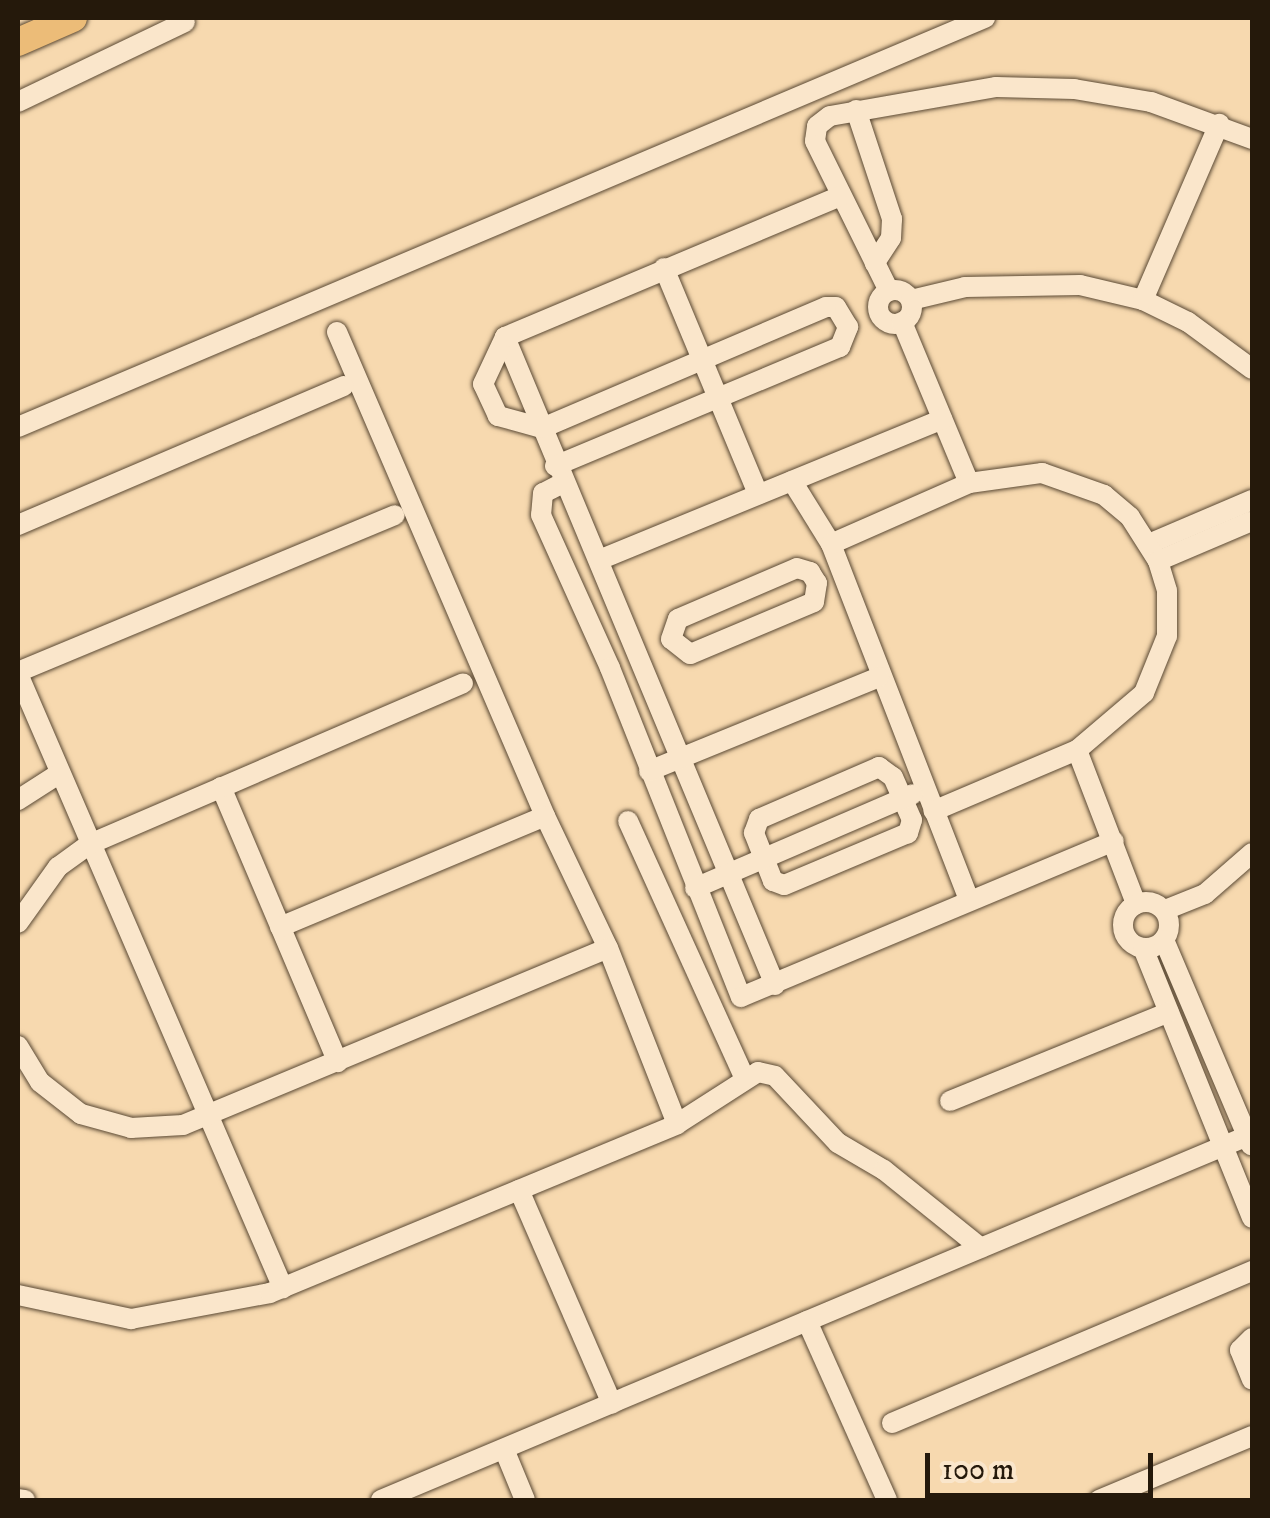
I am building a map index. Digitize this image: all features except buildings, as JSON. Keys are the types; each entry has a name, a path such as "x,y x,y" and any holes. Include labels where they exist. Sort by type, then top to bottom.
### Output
{"highway":[{"path":"18,42 73,18"}],"street":[{"path":"18,428 985,18"},
{"path":"18,102 185,22"},
{"path":"1252,139 1152,102 1074,89 996,87 830,116 817,126 814,140 889,291 911,300 966,287 1043,282 1143,300 1188,322 1252,369"},
{"path":"856,110 892,218 891,238 874,263"},
{"path":"1143,300 1219,124"},
{"path":"840,196 504,337 483,384 498,416 542,428 826,307 836,307 848,327"},
{"path":"664,268 758,494"},
{"path":"889,291 879,313 848,327 840,347 717,396 558,475 543,493 540,516 610,668 741,997 1114,841"},
{"path":"902,322 911,313 911,300"},
{"path":"879,313 902,322 969,484"},
{"path":"338,332 545,816 608,948 678,1124"},
{"path":"504,337 558,475 641,654 775,986"},
{"path":"18,525 344,386"},
{"path":"599,560 942,419"},
{"path":"831,544 969,484 1008,473 1075,480 1104,495 1154,552 1168,618 1157,668 1121,718 1076,750 933,811"},
{"path":"792,480 831,544 838,572 969,900"},
{"path":"1154,552 1252,500"},
{"path":"283,1288 18,673 394,515"},
{"path":"1154,552 1252,520"},
{"path":"610,668 671,640 678,619 797,568 810,572 816,584 814,602 690,654 671,640"},
{"path":"816,584 838,572"},
{"path":"649,770 879,677"},
{"path":"18,923 58,867 90,844 463,683"},
{"path":"1076,750 1136,904"},
{"path":"879,767 888,768 902,798 912,820 908,832 784,885 773,880 754,833 759,819 879,767"},
{"path":"18,800 60,773"},
{"path":"221,787 338,1062"},
{"path":"695,888 924,789"},
{"path":"280,927 545,816"},
{"path":"628,821 745,1079"},
{"path":"1165,910 1205,894 1252,853"},
{"path":"381,1500 1223,1146 1251,1139 1164,940 1170,925 1165,910 1152,902 1136,904 1122,925 1128,940 1144,948 1169,1012 1223,1146 1252,1218"},
{"path":"1144,948 1164,940"},
{"path":"18,1047 59,1100 105,1123 157,1129 207,1116 608,948"},
{"path":"950,1101 1169,1012"},
{"path":"18,1295 131,1319 172,1316 283,1288 678,1124 758,1072 774,1076 838,1143 884,1170 982,1248"},
{"path":"520,1190 612,1404"},
{"path":"892,1423 1252,1271"},
{"path":"808,1321 888,1500"},
{"path":"1252,1338 1240,1350 1252,1380"},
{"path":"1099,1500 1252,1436"},
{"path":"504,1449 526,1500"},
{"path":"18,1499 25,1500"}]}
